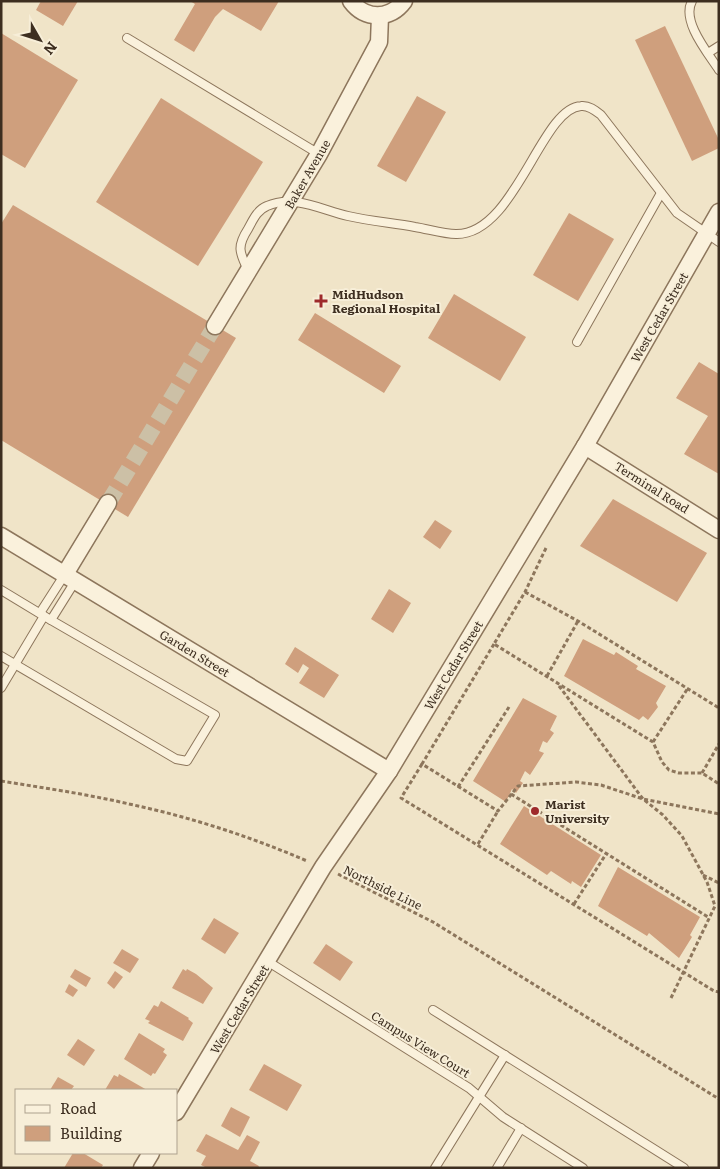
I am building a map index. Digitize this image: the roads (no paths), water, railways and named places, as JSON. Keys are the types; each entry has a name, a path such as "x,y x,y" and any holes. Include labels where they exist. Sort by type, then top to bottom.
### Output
{"street":[{"path":"351,1 361,11 380,16 392,12 404,1"},
{"name":"Baker Avenue","path":"215,326 319,154 380,42 380,16"},
{"name":"West Cedar Street","path":"178,1109 322,867 390,771 584,446 712,238 719,212"},
{"name":"Terminal Road","path":"584,446 719,530"},
{"path":"71,577 108,503"},
{"name":"Garden Street","path":"1,536 390,771"},
{"path":"142,1168 150,1154"}],"lane":[{"path":"692,1 689,7 693,31 719,70"},
{"path":"126,38 319,154"},
{"path":"708,53 719,46"},
{"path":"249,272 241,255 240,241 262,208 292,200 359,218 457,234 481,227 510,196 558,120 570,109 582,105 601,115 677,212 712,238"},
{"path":"578,342 661,193"},
{"path":"45,617 71,577"},
{"path":"1,688 71,577"},
{"path":"1,590 214,715 187,761 176,759 1,656"},
{"name":"Campus View Court","path":"267,961 470,1088 479,1097 521,1128 583,1168"},
{"path":"433,1010 593,1113 684,1168"},
{"path":"435,1168 505,1055"},
{"path":"497,1168 521,1128"}],"tunnel":[{"path":"108,503 215,326"}],"place":[{"name":"MidHudson Regional Hospital","path":"321,301"},
{"name":"Marist University","path":"535,811"}]}
